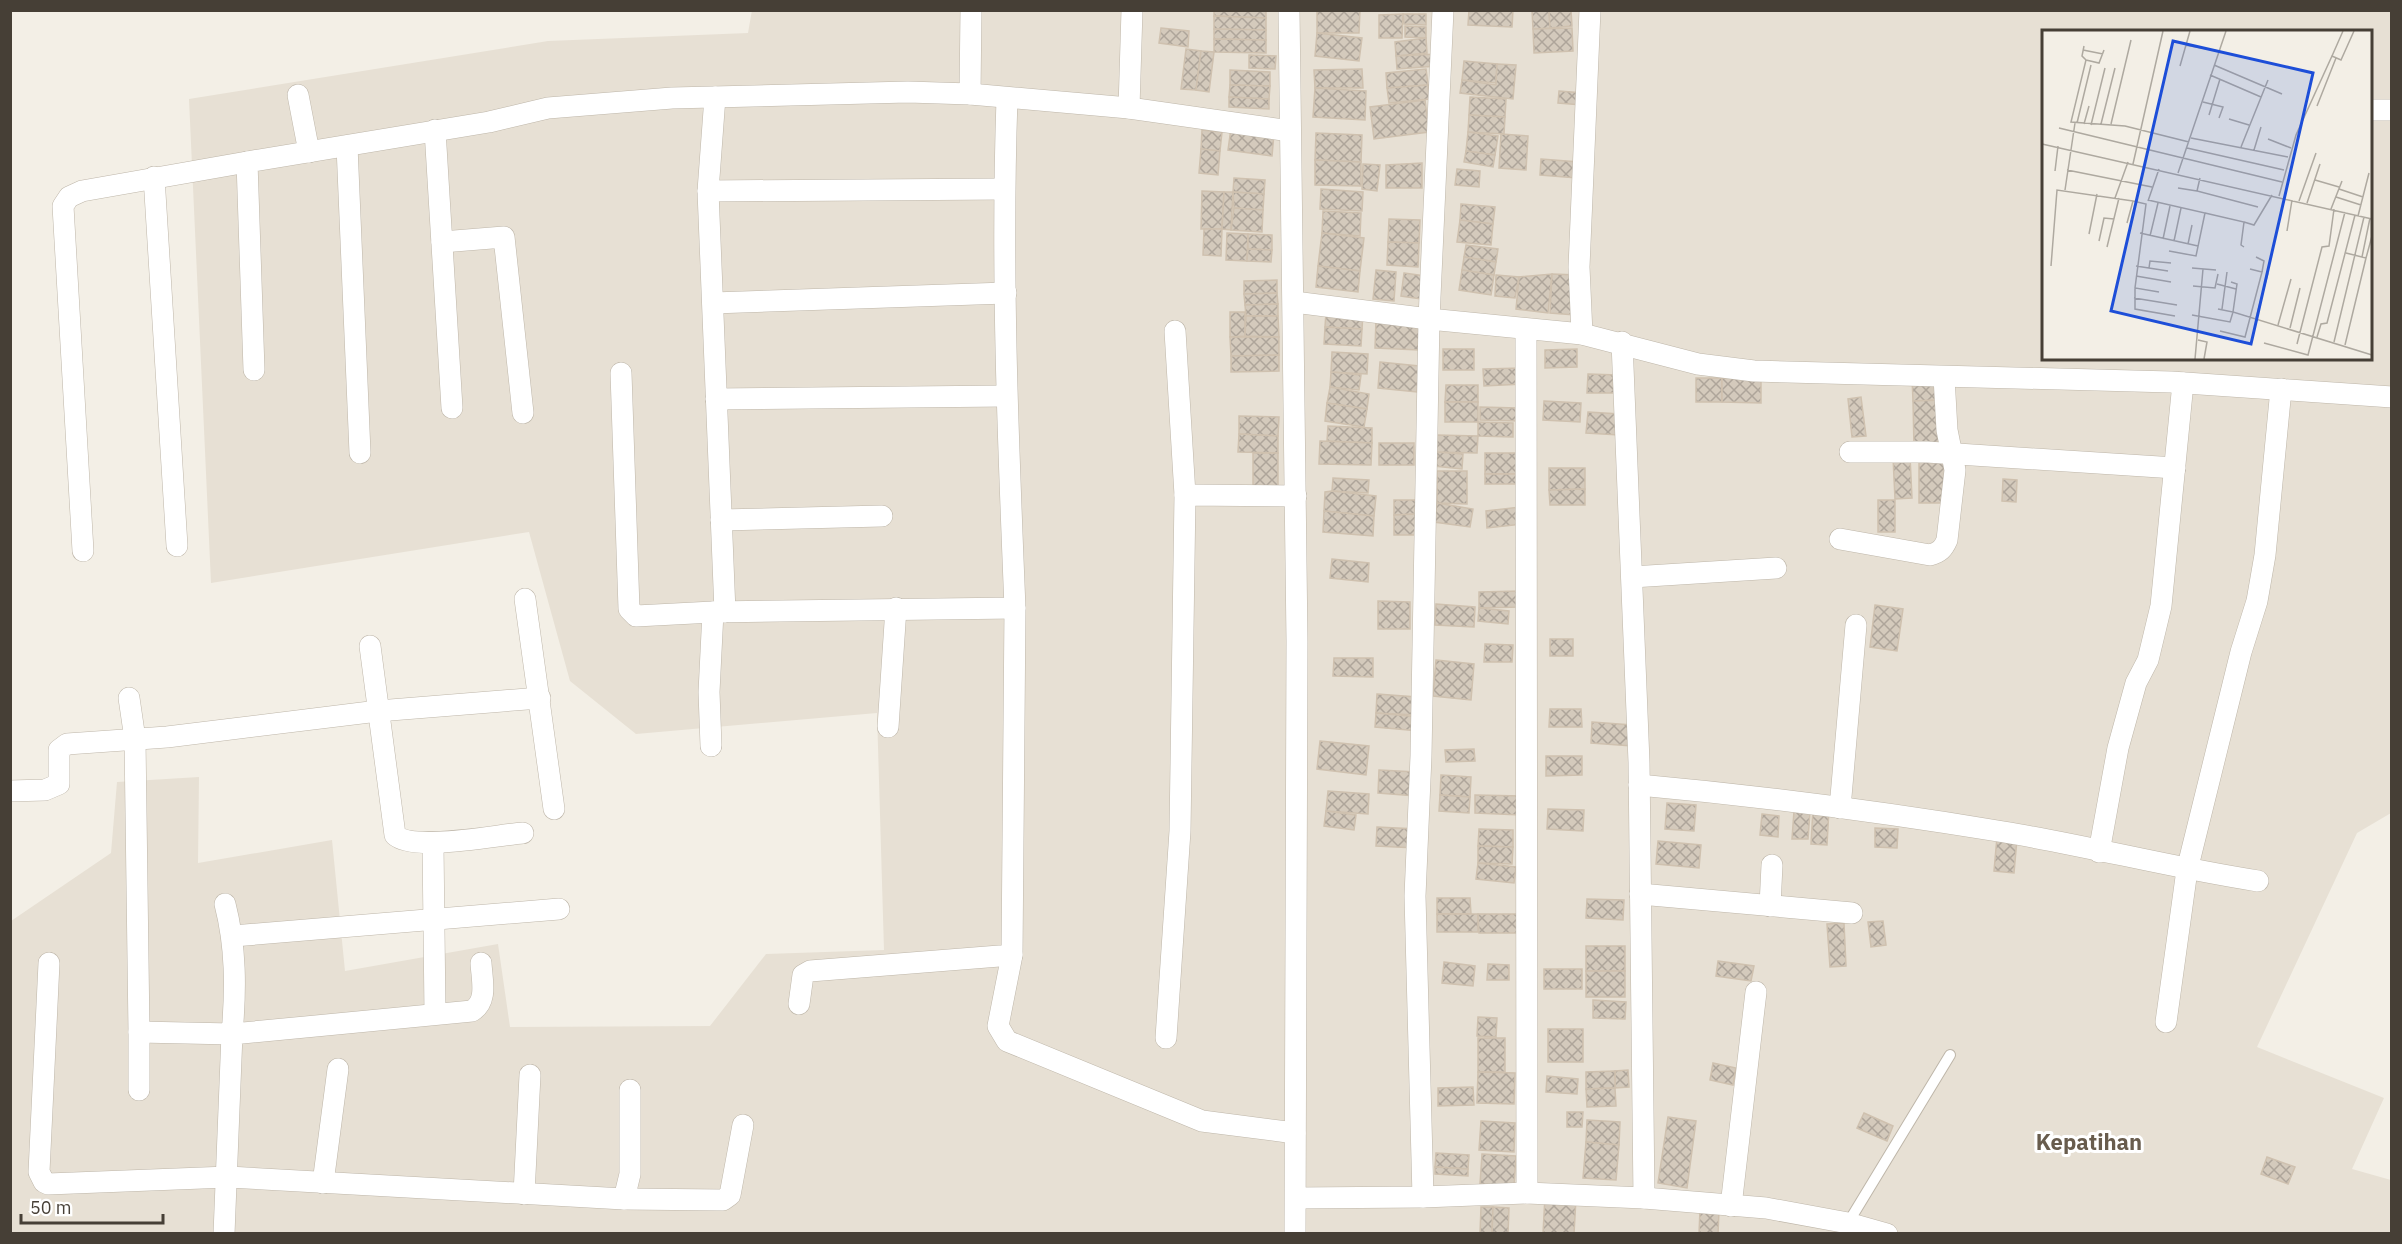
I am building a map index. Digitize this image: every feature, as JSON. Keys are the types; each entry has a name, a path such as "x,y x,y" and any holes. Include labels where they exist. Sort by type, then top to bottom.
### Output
{"street":[{"path":"970,94 971,10"},
{"path":"1129,108 1132,10"},
{"path":"1289,10 1296,496 1295,1233"},
{"path":"1423,1197 1415,896 1421,756 1429,319 1443,10"},
{"path":"1582,334 1579,267 1590,10"},
{"path":"83,551 63,206 69,196 82,191 489,122 548,108 715,97 908,92 970,94 1129,108 1290,130"},
{"path":"298,95 309,152"},
{"path":"711,746 709,692 719,612 720,520 708,191 715,97"},
{"path":"1007,99 1004,189 1006,396 1015,608 1012,955 998,1026 1007,1041 1202,1120 1295,1133"},
{"path":"2372,110 2391,110"},
{"path":"435,130 452,408"},
{"path":"347,146 360,453"},
{"path":"247,162 254,370"},
{"path":"154,177 177,546"},
{"path":"708,191 1004,189"},
{"path":"442,242 504,237 523,413"},
{"path":"713,303 1006,293"},
{"path":"1294,302 1429,319 1582,334 1622,342 1698,364 1754,371 2183,383 2391,397"},
{"path":"1526,329 1527,1193"},
{"path":"1166,1038 1180,831 1185,495 1175,331"},
{"path":"1622,342 1639,785 1644,1198"},
{"path":"621,374 629,609 636,616 896,608 1015,608"},
{"path":"1840,539 1930,555 1940,552 1947,540 1954,487 1947,430 1944,377"},
{"path":"2099,852 2118,748 2136,683 2148,660 2162,606 2183,383"},
{"path":"2166,1022 2187,870 2241,652 2257,601 2265,555 2281,390"},
{"path":"716,399 1006,396"},
{"path":"1850,452 1927,452 1952,456 2175,468"},
{"path":"1185,495 1296,496"},
{"path":"720,520 882,516"},
{"path":"1632,577 1776,568"},
{"path":"525,599 554,809"},
{"path":"888,727 896,608"},
{"path":"1840,808 1856,625"},
{"path":"370,646 395,835 402,839 433,844 465,838 523,833"},
{"path":"129,698 135,739 139,1090"},
{"path":"10,791 45,790 59,784 59,750 67,744 135,739 378,711 540,698"},
{"path":"1639,785 1747,794 2006,832 2187,870 2259,881"},
{"path":"433,844 435,1013"},
{"path":"1770,906 1772,865"},
{"path":"1640,894 1852,913"},
{"path":"224,1233 235,996 233,936 225,904"},
{"path":"233,936 560,909"},
{"path":"799,1004 804,975 810,971 1012,955"},
{"path":"50,963 39,1172 44,1182 228,1177 624,1199 723,1200 730,1195 742,1125"},
{"path":"139,1032 232,1034 472,1011 480,1006 483,998 481,963"},
{"path":"1731,1206 1756,992"},
{"path":"323,1183 338,1069"},
{"path":"524,1194 530,1075"},
{"path":"624,1199 630,1174 630,1090"},
{"path":"1296,1198 1527,1193 1644,1198 1766,1208 1848,1223 1887,1233"}],"lane":[{"path":"1848,1223 1950,1055"}],"shaded area":[{"path":"752,10 2391,11 2391,813 2357,833 2257,1047 2384,1098 2352,1169 2391,1180 2391,1233 11,1234 11,921 111,853 117,782 199,777 198,863 332,840 345,971 498,944 510,1027 710,1026 766,954 884,950 877,713 636,734 570,681 529,532 211,583 189,99 548,41 748,33"}],"building":[{"path":"1214,10 1266,10 1266,18 1214,16"},
{"path":"1317,10 1360,10 1359,33 1317,33"},
{"path":"1469,10 1513,10 1512,27 1468,25"},
{"path":"1532,10 1549,10 1550,28 1533,29"},
{"path":"1549,10 1571,10 1572,26 1550,28"},
{"path":"1403,14 1402,38 1379,38 1379,15"},
{"path":"1403,14 1426,14 1426,25 1404,24"},
{"path":"1214,16 1266,18 1266,30 1214,29"},
{"path":"1405,26 1426,27 1426,38 1405,37"},
{"path":"1161,28 1189,31 1188,47 1159,43"},
{"path":"1572,28 1573,51 1534,53 1533,29"},
{"path":"1214,29 1266,30 1266,40 1214,39"},
{"path":"1317,33 1362,38 1359,61 1315,56"},
{"path":"1426,38 1427,53 1396,56 1395,42"},
{"path":"1214,39 1266,40 1266,53 1214,52"},
{"path":"1186,49 1201,51 1196,90 1181,89"},
{"path":"1201,51 1214,52 1209,92 1196,90"},
{"path":"1437,54 1437,66 1397,69 1396,56"},
{"path":"1249,55 1276,56 1275,69 1249,68"},
{"path":"1464,61 1497,64 1496,83 1462,80"},
{"path":"1497,64 1516,65 1513,99 1460,93 1462,80 1496,85"},
{"path":"1362,69 1363,88 1315,88 1314,70"},
{"path":"1426,69 1428,85 1387,88 1386,73"},
{"path":"1230,70 1270,72 1270,86 1230,85"},
{"path":"1230,85 1270,86 1269,99 1229,97"},
{"path":"1428,85 1429,99 1389,103 1387,88"},
{"path":"1315,88 1366,91 1365,120 1313,117"},
{"path":"1559,91 1583,93 1582,105 1558,103"},
{"path":"1229,97 1269,99 1269,109 1229,107"},
{"path":"1470,97 1506,99 1505,117 1469,115"},
{"path":"1425,100 1429,132 1374,139 1370,107"},
{"path":"1469,115 1505,117 1504,134 1468,132"},
{"path":"1231,128 1274,134 1272,156 1228,150"},
{"path":"1202,130 1222,132 1220,151 1201,149"},
{"path":"1468,132 1498,136 1495,155 1466,151"},
{"path":"1316,133 1362,135 1361,162 1315,160"},
{"path":"1501,134 1528,136 1526,170 1499,168"},
{"path":"1201,149 1220,151 1218,175 1199,173"},
{"path":"1466,151 1495,155 1493,167 1464,162"},
{"path":"1541,159 1579,162 1577,178 1540,175"},
{"path":"1315,160 1361,162 1361,186 1315,185"},
{"path":"1422,163 1422,188 1386,188 1386,165"},
{"path":"1363,164 1380,165 1377,191 1362,189"},
{"path":"1457,169 1480,171 1479,187 1455,185"},
{"path":"1234,178 1265,180 1264,194 1233,192"},
{"path":"1321,189 1363,192 1362,211 1320,209"},
{"path":"1202,191 1224,192 1222,229 1201,229"},
{"path":"1224,192 1233,192 1231,230 1222,229"},
{"path":"1233,192 1264,194 1263,210 1234,208"},
{"path":"1461,204 1495,207 1493,224 1460,220"},
{"path":"1234,208 1263,210 1262,232 1231,230"},
{"path":"1323,211 1361,213 1360,236 1322,233"},
{"path":"1389,219 1420,220 1419,243 1388,242"},
{"path":"1460,220 1493,224 1491,245 1457,242"},
{"path":"1204,229 1222,229 1221,256 1203,255"},
{"path":"1227,233 1248,234 1247,261 1226,260"},
{"path":"1322,233 1364,238 1360,271 1318,266"},
{"path":"1248,234 1272,235 1272,250 1248,249"},
{"path":"1388,242 1419,243 1418,267 1387,265"},
{"path":"1466,245 1498,249 1496,262 1464,257"},
{"path":"1248,249 1272,250 1271,262 1247,261"},
{"path":"1464,257 1496,262 1494,275 1462,270"},
{"path":"1318,266 1360,271 1358,292 1316,287"},
{"path":"1376,270 1396,272 1394,301 1373,299"},
{"path":"1462,270 1494,275 1491,295 1459,290"},
{"path":"1404,273 1425,276 1421,299 1401,296"},
{"path":"1552,274 1548,313 1516,309 1519,277"},
{"path":"1552,274 1577,275 1575,315 1550,313"},
{"path":"1496,275 1519,277 1515,298 1495,296"},
{"path":"1277,280 1277,293 1244,294 1244,281"},
{"path":"1277,293 1278,304 1245,305 1244,294"},
{"path":"1278,304 1278,316 1246,316 1245,305"},
{"path":"1230,312 1245,312 1245,336 1230,337"},
{"path":"1326,312 1363,314 1362,329 1325,327"},
{"path":"1246,316 1278,316 1279,337 1245,336"},
{"path":"1376,320 1420,322 1419,350 1375,348"},
{"path":"1325,327 1362,329 1361,346 1324,344"},
{"path":"1230,337 1279,337 1279,355 1231,356"},
{"path":"1443,349 1474,349 1474,370 1443,370"},
{"path":"1577,349 1577,367 1545,368 1545,350"},
{"path":"1332,352 1368,354 1367,374 1331,372"},
{"path":"1279,355 1279,371 1231,372 1231,356"},
{"path":"1380,362 1419,366 1417,392 1378,388"},
{"path":"1522,368 1523,384 1484,386 1483,369"},
{"path":"1331,372 1361,375 1359,390 1330,387"},
{"path":"1588,374 1618,375 1618,393 1587,393"},
{"path":"1943,377 1943,400 1913,401 1912,378"},
{"path":"1696,378 1722,378 1722,402 1696,402"},
{"path":"1722,378 1761,378 1761,403 1722,402"},
{"path":"1446,385 1478,385 1478,402 1445,402"},
{"path":"1330,387 1369,394 1367,409 1327,403"},
{"path":"1861,397 1866,436 1852,437 1848,399"},
{"path":"1943,400 1945,448 1914,448 1913,401"},
{"path":"1544,401 1581,403 1580,422 1543,420"},
{"path":"1445,402 1478,402 1478,422 1445,422"},
{"path":"1327,403 1367,409 1364,427 1325,421"},
{"path":"1480,407 1518,408 1518,421 1480,420"},
{"path":"1588,412 1620,414 1619,435 1586,433"},
{"path":"1239,416 1279,417 1278,436 1239,434"},
{"path":"1478,422 1513,423 1513,437 1478,436"},
{"path":"1328,426 1372,428 1372,443 1327,441"},
{"path":"1239,434 1278,436 1278,453 1238,452"},
{"path":"1436,435 1478,436 1477,453 1436,452"},
{"path":"1320,441 1372,443 1371,465 1319,464"},
{"path":"1379,443 1414,443 1414,465 1379,465"},
{"path":"1436,452 1463,454 1462,469 1434,466"},
{"path":"1253,453 1278,453 1278,492 1253,492"},
{"path":"1485,453 1522,453 1522,474 1485,474"},
{"path":"1910,456 1912,498 1895,499 1893,457"},
{"path":"1919,457 1946,458 1946,503 1919,503"},
{"path":"1549,468 1585,468 1585,489 1549,490"},
{"path":"1437,471 1467,471 1467,504 1437,503"},
{"path":"1485,474 1522,474 1522,484 1485,484"},
{"path":"1333,478 1369,480 1368,493 1332,491"},
{"path":"2003,479 2017,480 2016,502 2002,501"},
{"path":"1585,489 1585,505 1550,505 1549,490"},
{"path":"1325,492 1376,496 1374,516 1324,511"},
{"path":"1394,500 1417,500 1417,514 1394,515"},
{"path":"1878,500 1895,500 1895,532 1878,532"},
{"path":"1437,503 1473,509 1470,527 1434,522"},
{"path":"1520,507 1522,524 1487,528 1486,511"},
{"path":"1324,511 1374,516 1373,536 1323,532"},
{"path":"1417,514 1417,535 1394,535 1394,515"},
{"path":"1332,559 1369,563 1368,582 1330,578"},
{"path":"1520,591 1520,607 1479,608 1479,592"},
{"path":"1378,601 1410,602 1410,629 1378,629"},
{"path":"1436,604 1475,607 1474,627 1435,625"},
{"path":"1875,605 1903,609 1897,651 1870,647"},
{"path":"1479,608 1509,611 1508,624 1478,621"},
{"path":"1550,639 1573,639 1573,656 1550,656"},
{"path":"1485,644 1513,645 1512,662 1484,662"},
{"path":"1334,658 1373,658 1373,677 1333,676"},
{"path":"1436,660 1474,664 1471,700 1433,696"},
{"path":"1377,694 1417,697 1417,715 1376,713"},
{"path":"1550,709 1581,709 1582,727 1549,727"},
{"path":"1376,713 1420,717 1419,731 1375,727"},
{"path":"1592,722 1632,725 1632,746 1591,743"},
{"path":"1320,741 1369,746 1366,775 1317,769"},
{"path":"1474,749 1475,761 1446,762 1445,750"},
{"path":"1546,756 1582,756 1582,775 1546,776"},
{"path":"1379,770 1417,772 1416,796 1378,793"},
{"path":"1441,775 1471,777 1470,797 1440,795"},
{"path":"1328,791 1369,794 1368,814 1326,811"},
{"path":"1440,795 1470,797 1469,813 1439,811"},
{"path":"1475,795 1522,796 1521,815 1475,813"},
{"path":"1667,803 1696,805 1694,831 1665,829"},
{"path":"1813,808 1829,809 1827,845 1811,844"},
{"path":"1548,809 1584,810 1583,831 1547,829"},
{"path":"1326,811 1356,815 1354,830 1324,826"},
{"path":"1794,811 1810,812 1808,839 1792,839"},
{"path":"1762,814 1779,816 1778,837 1760,835"},
{"path":"1377,827 1417,829 1416,848 1376,846"},
{"path":"1875,828 1898,829 1897,848 1875,847"},
{"path":"1479,829 1513,830 1513,847 1478,846"},
{"path":"1997,837 2017,839 2014,873 1994,871"},
{"path":"1658,841 1701,845 1699,868 1656,864"},
{"path":"1478,846 1513,847 1512,864 1478,863"},
{"path":"1478,863 1516,867 1514,883 1476,879"},
{"path":"1437,898 1470,898 1471,914 1437,914"},
{"path":"1587,899 1624,900 1623,920 1586,918"},
{"path":"1437,914 1478,914 1478,932 1437,932"},
{"path":"1478,914 1518,914 1518,933 1479,933"},
{"path":"1883,921 1886,945 1871,947 1868,922"},
{"path":"1844,923 1846,966 1830,967 1827,924"},
{"path":"1586,946 1625,946 1625,971 1586,971"},
{"path":"1718,961 1754,966 1751,981 1716,976"},
{"path":"1444,962 1475,966 1473,986 1442,983"},
{"path":"1488,964 1509,965 1509,980 1487,980"},
{"path":"1544,969 1582,969 1582,989 1544,989"},
{"path":"1586,971 1625,971 1625,997 1586,997"},
{"path":"1593,1000 1626,1002 1625,1019 1593,1018"},
{"path":"1478,1017 1497,1018 1496,1037 1477,1036"},
{"path":"1548,1029 1583,1029 1583,1062 1548,1062"},
{"path":"1478,1038 1505,1038 1505,1072 1478,1072"},
{"path":"1713,1063 1736,1068 1733,1085 1710,1080"},
{"path":"1628,1070 1629,1087 1615,1088 1615,1071"},
{"path":"1615,1071 1615,1088 1586,1089 1586,1072"},
{"path":"1478,1072 1515,1073 1514,1104 1477,1103"},
{"path":"1547,1076 1578,1079 1577,1094 1546,1092"},
{"path":"1473,1087 1474,1105 1438,1106 1438,1088"},
{"path":"1615,1088 1616,1106 1587,1107 1586,1089"},
{"path":"1567,1112 1583,1112 1582,1127 1567,1127"},
{"path":"1864,1113 1893,1126 1887,1141 1857,1128"},
{"path":"1668,1117 1696,1121 1687,1188 1658,1183"},
{"path":"1587,1120 1620,1122 1619,1145 1586,1142"},
{"path":"1481,1121 1515,1123 1514,1152 1479,1150"},
{"path":"1586,1142 1619,1145 1616,1180 1583,1178"},
{"path":"1436,1153 1469,1155 1468,1169 1435,1167"},
{"path":"1482,1154 1516,1156 1514,1187 1480,1184"},
{"path":"2267,1157 2295,1167 2288,1184 2261,1174"},
{"path":"1435,1167 1468,1169 1468,1176 1435,1174"},
{"path":"1545,1196 1576,1198 1574,1234 1543,1234"},
{"path":"1481,1207 1493,1207 1492,1234 1480,1234"},
{"path":"1493,1207 1509,1208 1508,1234 1492,1234"},
{"path":"1700,1210 1719,1211 1718,1234 1699,1234"}],"district":[{"name":"Kepatihan","path":"2089,1141"}]}
